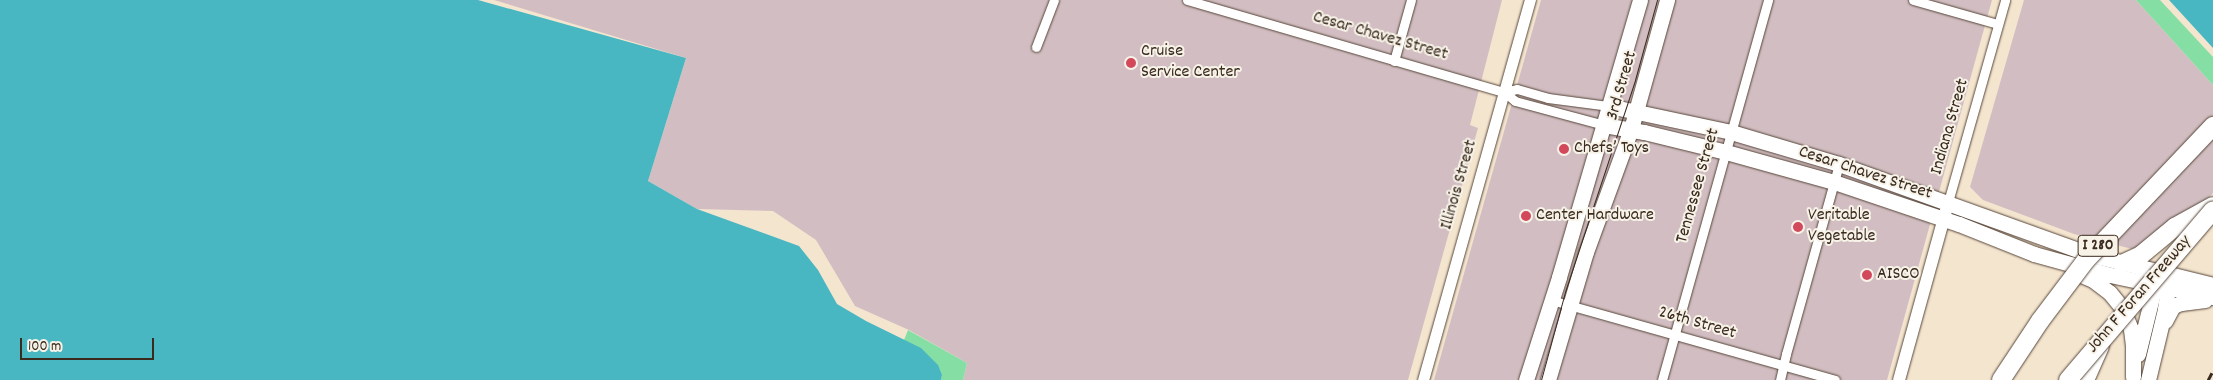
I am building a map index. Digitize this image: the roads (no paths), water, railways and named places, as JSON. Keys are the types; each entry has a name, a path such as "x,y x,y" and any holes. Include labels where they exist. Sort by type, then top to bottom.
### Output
{"highway":[{"name":"I 280","path":"2001,380 2040,321 2086,260 2213,126"},
{"path":"2122,264 2141,255 2175,227 2213,208"},
{"name":"John F Foran Freeway","path":"2068,380 2213,208"},
{"path":"2162,282 2172,245 2188,219"},
{"path":"2085,380 2104,336"}],"main road":[{"name":"3rd Street","path":"1526,380 1640,0"},
{"name":"3rd Street","path":"1548,380 1569,305 1631,129 1667,0"},
{"name":"Cesar Chavez Street","path":"1609,106 1731,132 1839,164 2092,255 2122,264 2162,282 2213,285"},
{"name":"Cesar Chavez Street","path":"1604,124 1726,152 1834,182 1944,219 2034,254 2162,282 2213,298"},
{"name":"Indiana Street","path":"1899,380 1948,202"},
{"path":"2034,254 2094,280 2110,293 2122,308 2131,329 2138,379"},
{"path":"2160,334 2162,282"},
{"path":"2138,379 2162,282"},
{"path":"2138,379 2172,306 2213,298"}],"street":[{"path":"1036,47 1054,0"},
{"name":"Cesar Chavez Street","path":"1187,0 1504,92 1515,101 1604,124"},
{"path":"1394,61 1411,0"},
{"name":"Illinois Street","path":"1423,380 1530,0"},
{"name":"Tennessee Street","path":"1662,380 1768,0"},
{"path":"1913,0 1998,24"},
{"name":"Indiana Street","path":"1948,202 2005,0"},
{"name":"Cesar Chavez Street","path":"1504,92 1517,89 1556,99 1609,106"},
{"path":"1780,380 1839,164"},
{"name":"26th Street","path":"1551,300 1835,380"}],"water":[{"path":"0,0 478,0 686,58 648,181 697,209 799,246 818,270 837,304 866,321 921,348 938,365 942,375 941,380 0,380"},
{"path":"2169,0 2213,0 2213,48"}],"tram line":[{"path":"1541,380 1565,292 1635,80 1657,0"}],"railway":[{"path":"2208,380 2213,370"}],"place":[{"name":"Cruise Service Center","path":"1131,63"},
{"name":"Chefs’ Toys","path":"1564,149"},
{"name":"Center Hardware","path":"1526,216"},
{"name":"Veritable Vegetable","path":"1798,227"},
{"name":"AISCO","path":"1867,275"}]}
